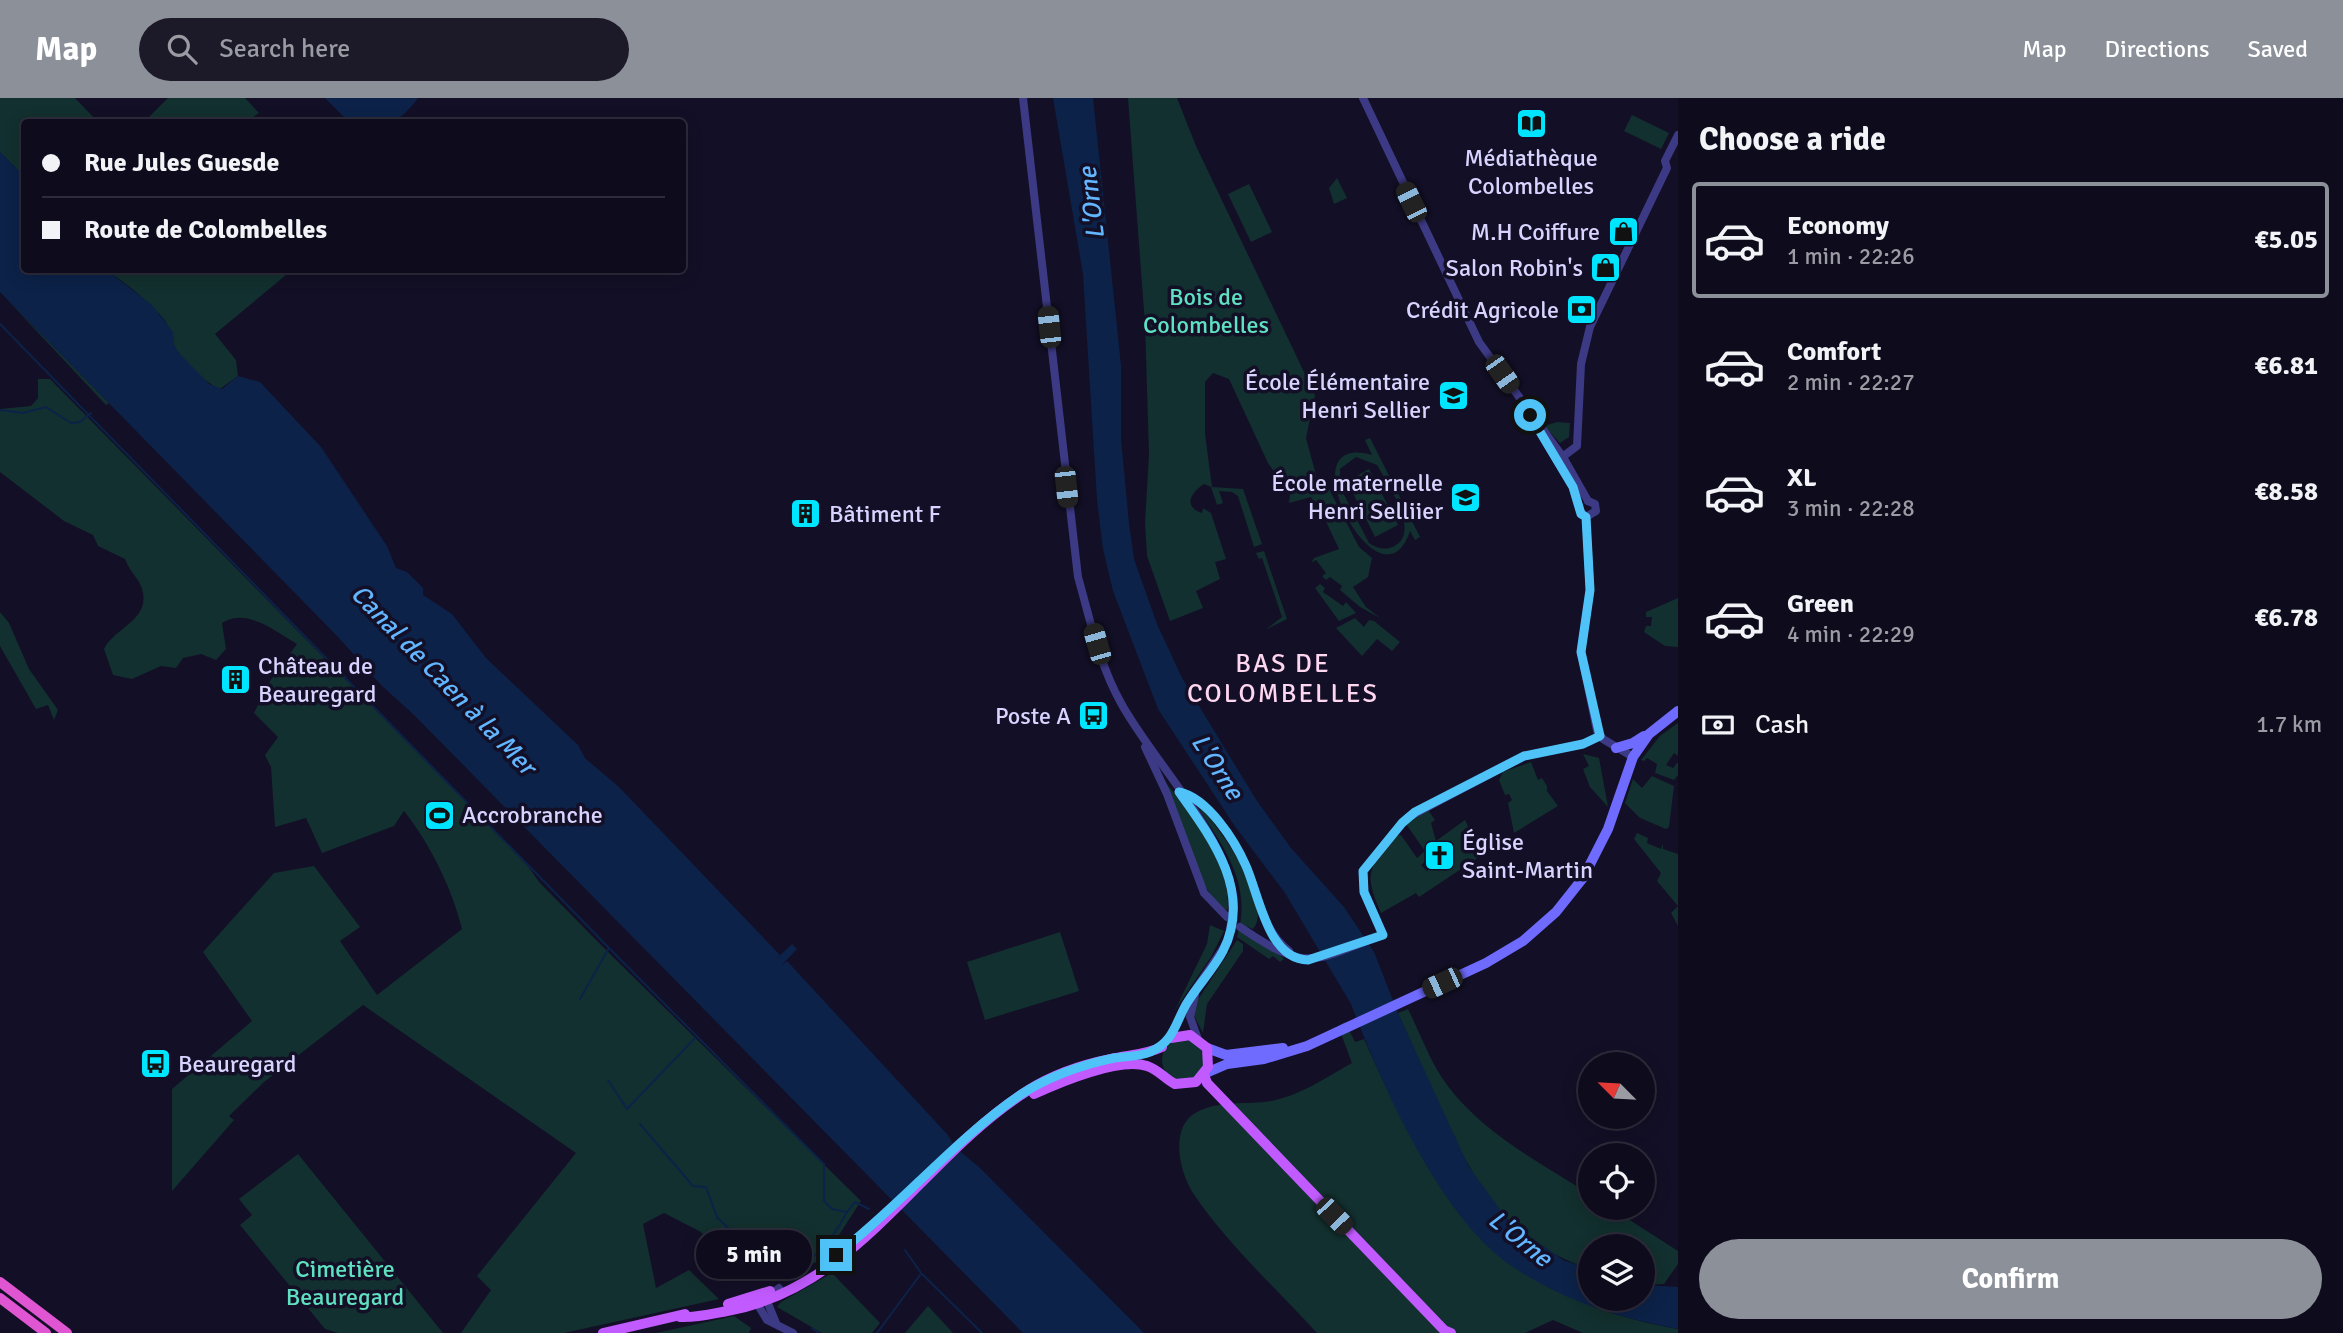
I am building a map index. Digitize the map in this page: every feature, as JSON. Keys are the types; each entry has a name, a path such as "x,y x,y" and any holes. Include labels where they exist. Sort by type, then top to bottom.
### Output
{"highway":[{"path":"0,1282 68,1333"},
{"path":"0,1298 46,1333"}],"main road":[{"path":"1616,748 1633,743 1678,711"},
{"path":"1000,1111 1058,1083 1108,1069 1140,1064 1162,1073 1178,1085 1187,1086 1227,1064 1286,1054 1507,951 1535,931 1561,906 1583,878 1599,849 1633,757 1658,726"},
{"path":"603,1333 732,1307 766,1297 831,1267 1000,1111 1054,1076 1109,1059 1147,1054 1185,1034 1198,1039 1207,1048 1230,1055 1272,1050 1321,1038"},
{"path":"1162,1073 1158,1060 1167,1042"},
{"path":"1204,1078 1209,1061 1207,1048"},
{"path":"1204,1078 1444,1330 1451,1333"},
{"path":"766,1297 825,1264 880,1221"}],"street":[{"path":"1023,98 1077,577 1114,690 1145,744 1224,863 1234,905 1228,942 1185,1005 1167,1042"},
{"path":"1363,98 1479,342 1588,501 1595,504 1596,511 1586,517"},
{"path":"1560,459 1577,446 1581,364 1594,313 1667,167 1665,161 1678,135"},
{"path":"1560,459 1586,517 1590,590 1581,652 1600,736 1633,757"},
{"path":"1580,508 1588,501"},
{"path":"1240,927 1299,960 1324,957 1383,935 1364,892 1366,867 1402,823 1415,812 1524,756 1583,744 1600,736"},
{"path":"1145,744 1147,757 1167,794 1204,893 1227,917"},
{"path":"1179,792 1197,799 1227,835 1246,866 1269,931 1299,960"},
{"path":"1195,994 1190,1017 1198,1039"},
{"path":"766,1297 778,1325 793,1333"}],"green space":[{"path":"0,98 75,98 95,119 21,119 21,173 0,152"},
{"path":"168,98 245,98 259,113 250,119 147,119"},
{"name":"Bois de Colombelles","path":"1128,98 1177,98 1196,146 1315,395 1306,438 1319,486 1326,483 1359,547 1372,558 1368,577 1353,587 1366,607 1380,618 1360,607 1340,590 1342,586 1330,577 1326,580 1322,576 1326,573 1316,560 1311,563 1314,558 1339,549 1320,509 1316,510 1311,497 1289,503 1290,495 1268,463 1229,379 1213,373 1205,382 1205,434 1212,487 1243,489 1262,544 1254,547 1238,496 1232,492 1219,491 1223,503 1217,505 1211,487 1204,484 1200,487 1191,498 1192,506 1202,513 1203,508 1211,513 1226,559 1215,562 1220,579 1196,591 1203,608 1170,621 1147,556 1145,523 1149,454 1145,324"},
{"path":"1632,115 1669,133 1661,149 1624,131"},
{"path":"1337,178 1347,198 1334,204 1329,188"},
{"path":"1249,184 1272,232 1251,242 1228,194"},
{"path":"110,273 288,273 215,334 236,360 238,376 220,389 187,364 174,345 170,330 161,315"},
{"path":"0,292 109,403 106,405"},
{"path":"38,379 50,379 524,861 540,883 603,947 861,1201 824,1258 798,1271 769,1280 739,1255 726,1258 701,1232 664,1213 643,1224 656,1288 689,1270 719,1299 564,1333 461,1333 491,1290 477,1276 576,1153 363,1005 264,1082 229,1116 234,1120 172,1191 172,1089 252,1021 203,952 274,873 314,866 360,927 340,941 377,995 462,929 439,867 404,811 394,826 322,853 306,818 275,827 271,767 265,755 278,737 254,713 270,681 297,644 270,627 250,619 231,619 222,623 226,649 216,660 201,654 183,658 176,668 161,666 132,679 113,675 104,649 140,611 143,593 140,584 125,559 98,546 93,535 64,521 0,472 0,409 31,406 38,398"},
{"path":"1557,422 1570,423 1569,437 1560,443 1544,426"},
{"path":"1370,438 1420,537 1415,540 1410,531 1396,552 1379,553 1362,539 1346,516 1337,491 1336,468 1347,454 1372,455 1365,440","holes":["1356,457 1377,465 1394,494 1405,529 1396,545 1386,549 1369,543 1340,487 1340,469"]},
{"path":"1369,469 1398,525 1375,537 1347,481"},
{"path":"1264,551 1287,619 1265,630 1282,617 1262,558 1259,559 1256,553"},
{"path":"1320,584 1325,588 1323,592 1343,606 1346,602 1356,613 1339,621 1315,588"},
{"path":"1678,598 1678,647 1665,646 1644,632 1646,626 1651,626 1652,617 1646,617 1646,612"},
{"path":"0,612 9,623 29,669 58,710 54,720 48,705 36,709 0,646"},
{"path":"1355,618 1364,627 1369,620 1374,621 1400,642 1392,651 1377,639 1362,656 1336,628"},
{"path":"1678,723 1678,756 1674,753 1666,765 1673,768 1678,762 1678,775 1674,780 1655,773 1657,764 1647,758 1641,760 1660,736"},
{"path":"1583,754 1599,758 1608,807 1590,787 1583,769 1589,766"},
{"path":"1531,762 1538,780 1542,778 1547,791 1558,806 1514,833 1508,803 1512,800 1509,794 1505,795 1499,780 1503,772"},
{"path":"1161,776 1216,856 1227,891 1228,910 1218,904 1198,872"},
{"path":"1652,776 1674,786 1669,827 1666,829 1640,818 1625,803 1633,779 1642,788"},
{"path":"1193,800 1227,842 1250,881 1258,916 1253,929 1240,924 1240,890 1229,858"},
{"path":"1428,810 1435,820 1431,823 1436,841 1465,820 1482,855 1419,897 1416,893 1381,913 1371,879 1379,856 1395,836 1401,835 1417,858 1425,851 1406,824","holes":["1447,843 1451,847 1445,854 1447,858 1444,861 1441,858 1427,871 1421,865"]},
{"path":"1637,833 1648,838 1647,843 1661,849 1663,844 1663,849 1678,854 1678,906 1657,881 1661,873 1634,839"},
{"path":"1678,906 1678,926 1671,913"},
{"path":"1210,925 1224,931 1211,957 1175,1010 1207,944"},
{"path":"1239,929 1284,959 1280,962 1273,956 1269,959 1237,937"},
{"path":"1060,932 1079,991 985,1020 967,962"},
{"path":"1237,940 1243,944 1243,951 1207,1004 1203,1033 1193,1014 1197,1001"},
{"path":"1408,1009 1436,1068 1467,1108 1485,1125 1527,1155 1578,1187 1578,1220 1630,1220 1652,1234 1578,1234 1578,1265 1527,1237 1491,1200 1460,1150 1398,1013"},
{"path":"1345,1022 1355,1042 1364,1039 1417,1148 1446,1193 1478,1232 1515,1265 1560,1292 1578,1299 1578,1311 1609,1311 1678,1329 1678,1333 1583,1333 1553,1320 1525,1333 1317,1333 1236,1248 1206,1212 1188,1184 1179,1150 1183,1128 1188,1119 1197,1112 1215,1106 1271,1101 1293,1095 1352,1063 1338,1026"},
{"path":"1183,1039 1198,1045 1204,1060 1198,1075 1183,1081 1168,1075 1162,1060 1168,1045"},
{"name":"Cimetière Beauregard","path":"298,1154 443,1333 338,1333 325,1329 240,1225 252,1215 239,1199"},
{"path":"1655,1236 1678,1251 1678,1264 1664,1284 1655,1284"},
{"path":"832,1273 880,1323 872,1333 822,1333 777,1307 781,1302"},
{"path":"928,1306 953,1333 905,1333"},
{"path":"734,1316 751,1328 749,1333 656,1333"}],"water":[{"path":"325,98 418,98 396,119 346,119"},
{"name":"L'Orne","path":"1053,98 1093,98 1121,365 1121,439 1129,523 1134,559 1157,624 1182,678 1257,801 1291,848 1344,907 1374,952 1398,1013 1469,1167 1509,1222 1563,1260 1578,1265 1578,1301 1510,1265 1484,1242 1459,1214 1415,1146 1379,1072 1351,1004 1285,893 1234,825 1158,709 1113,591 1103,549 1097,500 1083,274"},
{"name":"Canal de Caen à la Mer","path":"0,152 21,173 21,273 110,273 152,305 173,332 174,345 180,354 209,384 222,389 238,376 260,382 321,447 387,546 396,568 407,572 423,588 423,595 452,614 486,658 578,745 585,758 619,787 780,955 774,961 792,944 797,949 780,967 787,961 947,1134 956,1148 979,1167 1144,1333 1023,1333 414,715 382,686 338,637 0,292"},
{"path":"1655,1286 1678,1287 1678,1329 1606,1311 1655,1311"}],"waterway":[{"path":"0,324 609,948 824,1164 824,1201 832,1209 847,1212 855,1202 869,1209"},
{"path":"0,410 23,413 46,407 71,423 80,422 91,413"},
{"path":"580,999 609,948"},
{"path":"608,1080 627,1109 695,1038"},
{"path":"640,1124 693,1186 706,1187 717,1217 736,1236 740,1248 750,1259 771,1276 785,1272 817,1253 833,1236 847,1212"},
{"path":"724,1254 739,1249"},
{"path":"905,1250 921,1273 982,1333"},
{"path":"877,1333 920,1275"},
{"path":"812,1328 819,1333"}],"place":[{"name":"Médiathèque Colombelles","path":"1531,124"},
{"name":"M.H Coiffure","path":"1623,232"},
{"name":"Salon Robin's","path":"1606,268"},
{"name":"Crédit Agricole","path":"1582,310"},
{"name":"École Élémentaire Henri Sellier","path":"1453,396"},
{"name":"École maternelle Henri Selliier","path":"1466,497"},
{"name":"Bâtiment F","path":"806,514"},
{"name":"Château de Beauregard","path":"235,680"},
{"name":"Poste A","path":"1094,716"},
{"name":"Accrobranche","path":"439,815"},
{"name":"Église Saint-Martin","path":"1439,856"},
{"name":"Beauregard","path":"155,1064"}],"district":[{"name":"BAS DE COLOMBELLES","path":"1283,679"}],"route":[{"path":"836,1255 880,1221 973,1133 1029,1090 1054,1076 1089,1065 1119,1057 1147,1054 1162,1047 1171,1038 1185,1005 1228,942 1234,905 1231,883 1224,863 1199,819 1179,792 1187,793 1205,807 1238,852 1246,866 1269,931 1279,944 1299,960 1308,960 1324,957 1383,935 1364,892 1363,871 1407,817 1524,756 1583,744 1600,736 1581,652 1590,590 1584,524 1586,517 1581,514 1573,487 1530,415"}]}
